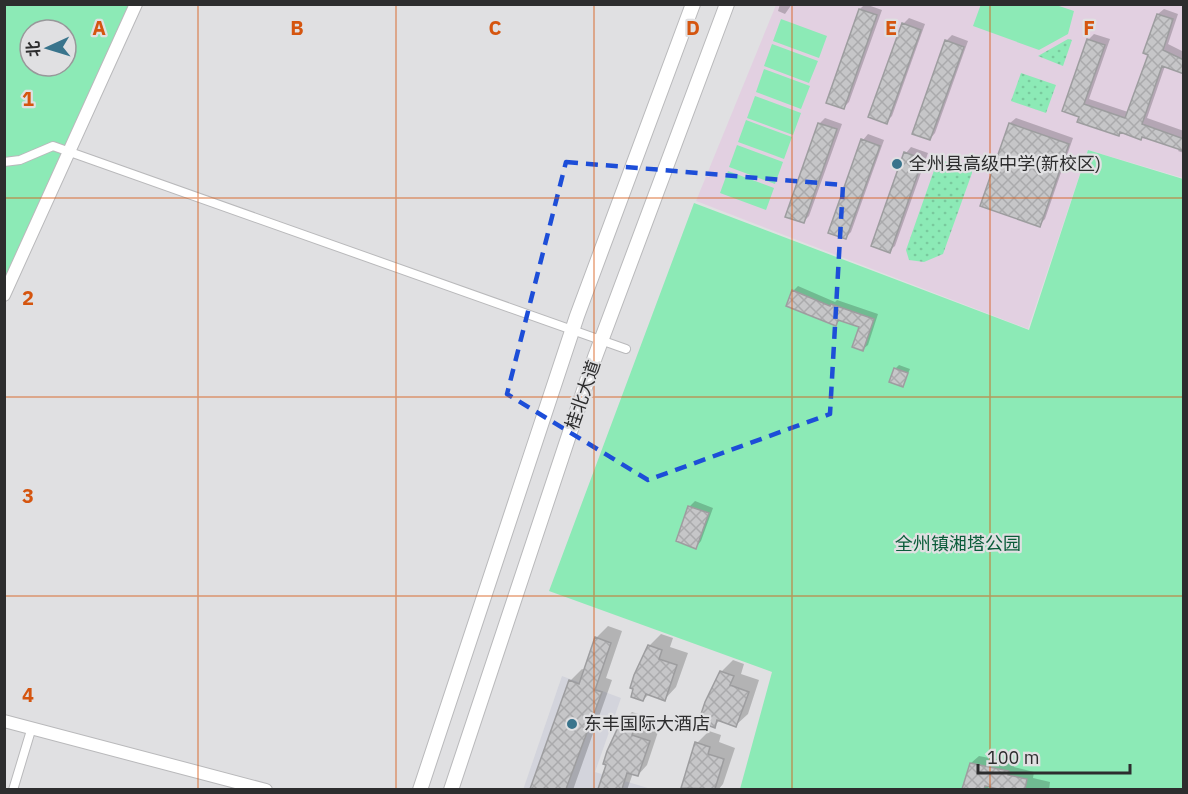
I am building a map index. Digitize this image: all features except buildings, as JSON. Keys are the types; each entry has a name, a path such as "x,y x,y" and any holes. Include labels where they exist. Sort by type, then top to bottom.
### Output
{"main road":[{"path":"4,295 136,4"},
{"name":"桂北大道","path":"420,789 573,329 693,4"},
{"name":"桂北大道","path":"451,789 602,340 727,4"},
{"path":"4,721 266,789"}],"street":[{"path":"4,162 24,159 50,146 626,349"},
{"path":"14,789 32,727"}],"highlighted area":[{"path":"566,162 843,185 830,414 648,480 507,394"}],"shaded area":[{"name":"全州县高级中学(新校区)","path":"776,5 1183,5 1183,178 1088,150 1028,329 696,201"},
{"path":"562,676 621,698 595,772 651,789 523,790"}],"green space":[{"path":"981,4 1056,5 1074,11 1068,34 1039,50 973,26"},
{"path":"5,5 136,5 5,295"},
{"path":"781,19 827,36 819,58 773,41"},
{"path":"1068,39 1072,40 1063,66 1038,56"},
{"path":"772,44 818,61 809,83 764,66"},
{"path":"764,69 810,86 801,109 756,92"},
{"path":"1021,73 1056,85 1046,113 1011,101"},
{"path":"755,96 801,113 793,135 747,118"},
{"path":"746,120 792,137 784,159 738,142"},
{"path":"737,145 783,162 775,184 729,167"},
{"name":"全州镇湘塔公园","path":"1088,150 1183,179 1183,789 740,789 772,672 549,591 694,203 1029,330"},
{"path":"938,159 972,170 972,173 943,254 924,262 909,260 906,250"},
{"path":"728,171 774,188 766,210 720,193"}],"place":[{"name":"全州县高级中学(新校区)","path":"897,164"},
{"name":"东丰国际大酒店","path":"572,724"}]}
